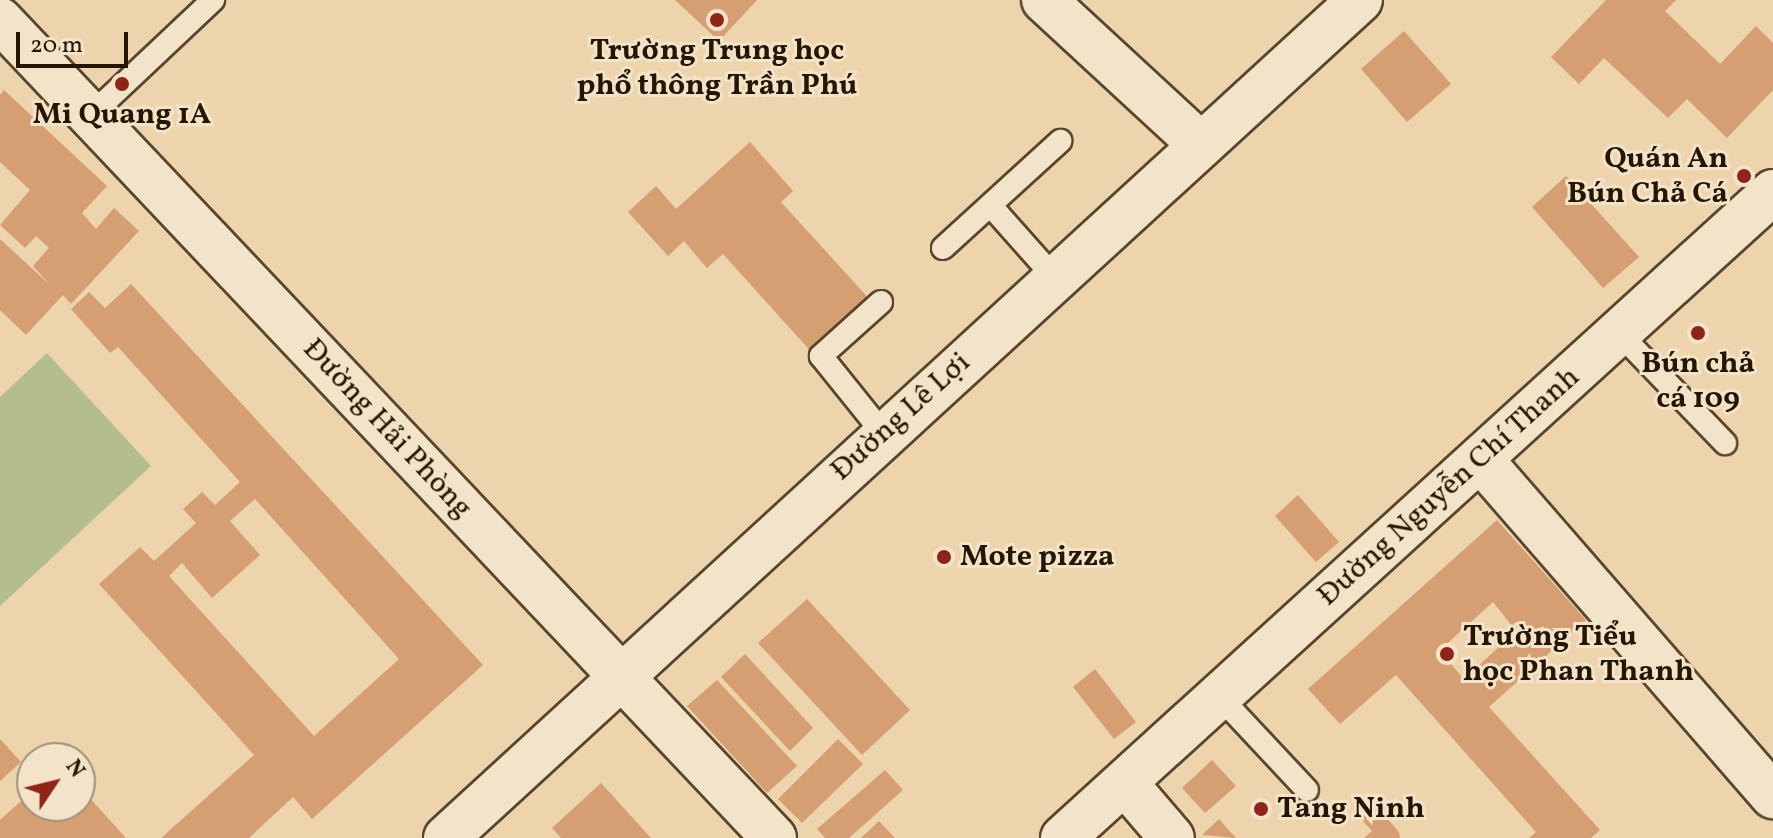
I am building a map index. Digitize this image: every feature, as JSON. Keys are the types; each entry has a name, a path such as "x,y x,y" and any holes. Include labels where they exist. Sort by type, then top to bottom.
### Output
{"street":[{"path":"1044,0 1201,145"},
{"name":"Đường Lê Lợi","path":"468,828 621,676 883,433 1360,0"},
{"name":"Đường Hải Phòng","path":"0,20 774,838"},
{"name":"Đường Nguyễn Chí Thanh","path":"1082,832 1125,783 1218,695 1773,192"},
{"path":"1480,459 1773,796"},
{"path":"1125,783 1172,838"}],"lane":[{"path":"91,115 213,0"},
{"path":"943,248 1060,141"},
{"path":"991,206 1055,278"},
{"path":"881,302 821,356 883,433"},
{"path":"1619,333 1725,443"},
{"path":"1218,695 1307,790"}],"green space":[{"path":"47,353 151,466 0,606 0,397"}],"building":[{"name":"Trường Trung học phổ thông Trần Phú","path":"675,0 757,0 719,41"},
{"path":"1606,0 1676,0 1665,11 1720,64 1756,26 1773,43 1773,90 1727,138 1687,99 1668,118 1604,58 1579,84 1551,57"},
{"path":"1404,31 1451,84 1407,122 1361,69"},
{"path":"4,90 107,186 82,213 96,229 114,208 139,231 71,304 63,295 26,335 0,310 0,239 49,284 33,266 49,248 36,236 25,248 0,225 30,190 0,162 0,95"},
{"path":"750,142 793,191 781,202 873,303 815,356 723,254 707,268 684,241 668,256 628,212 656,186 676,209"},
{"path":"1566,176 1639,257 1603,288 1532,207"},
{"path":"131,284 483,665 312,819 293,797 249,838 161,838 254,755 99,584 140,547 154,561 196,523 183,509 202,492 215,505 240,482 118,347 110,353 71,309 89,292 105,308","holes":["255,499 399,659 314,736 169,576 182,563 212,598 260,555 230,521"]},
{"path":"1298,495 1339,542 1316,562 1275,516"},
{"name":"Trường Tiểu học Phan Thanh","path":"1497,520 1586,620 1489,707 1600,830 1591,838 1529,838 1536,832 1396,675 1340,724 1308,689","holes":["1493,602 1516,631 1464,679 1439,651"]},
{"path":"807,599 910,710 862,755 758,643"},
{"path":"745,654 813,728 790,751 721,677"},
{"path":"1095,669 1136,722 1114,739 1073,687"},
{"path":"717,680 797,766 767,793 687,706"},
{"path":"0,739 16,757 16,767 0,781"},
{"path":"838,739 863,764 802,823 778,799"},
{"path":"1212,760 1236,786 1205,813 1182,788"},
{"path":"885,770 903,790 849,838 825,838 817,829"},
{"path":"601,783 651,838 561,838 552,828"},
{"path":"96,805 126,838 0,838 0,820 16,806 16,822 96,822"},
{"path":"1376,806 1399,832 1400,838 1364,838 1372,831 1361,819"},
{"path":"1219,819 1236,838 1202,835"},
{"path":"879,821 895,838 861,838"}],"place":[{"name":"Trường Trung học phổ thông Trần Phú","path":"717,20"},
{"name":"Mi Quang 1A","path":"122,84"},
{"name":"Quán An Bún Chả Cá","path":"1744,176"},
{"name":"Bún chả cá 109","path":"1698,333"},
{"name":"Mote pizza","path":"944,557"},
{"name":"Trường Tiểu học Phan Thanh","path":"1447,654"},
{"name":"Tang Ninh","path":"1261,809"}]}
